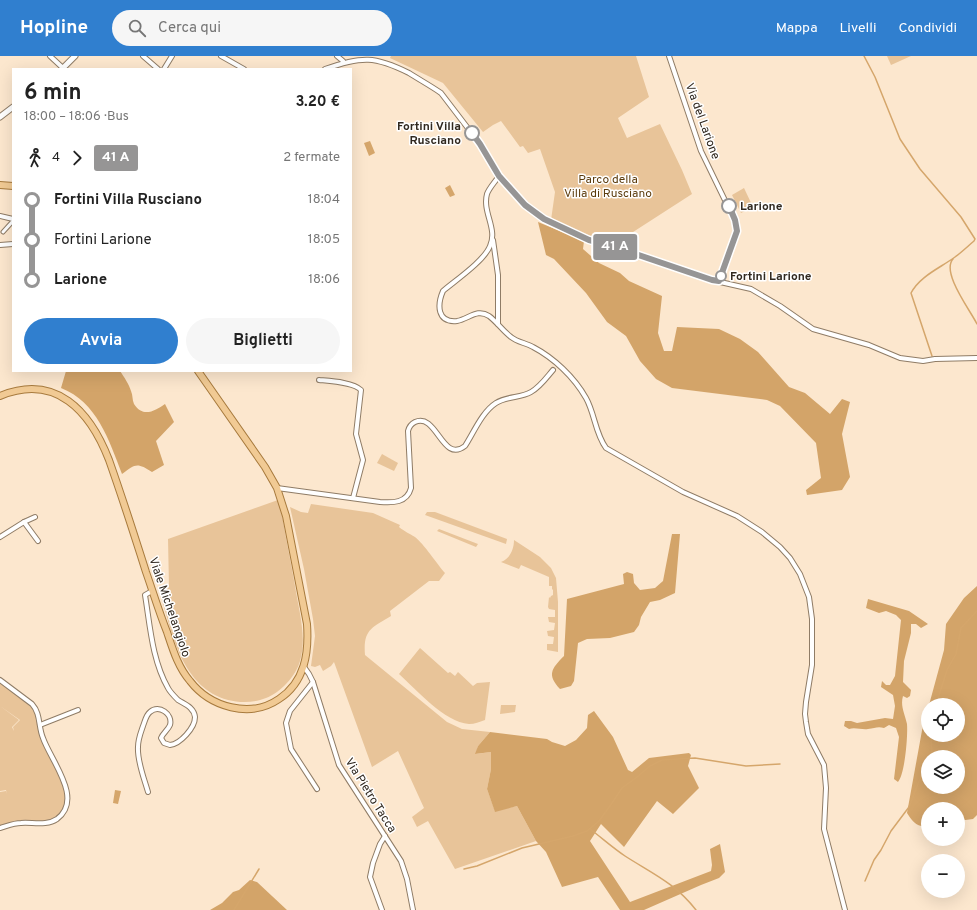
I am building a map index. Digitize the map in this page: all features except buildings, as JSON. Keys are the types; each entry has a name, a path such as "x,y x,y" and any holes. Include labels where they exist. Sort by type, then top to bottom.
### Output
{"main road":[{"path":"0,185 12,186"},
{"name":"Viale Michelangiolo","path":"0,396 19,390 47,391 67,399 83,413 99,437 109,460 170,644 182,670 197,690 216,703 226,707 244,709 259,707 269,705 278,700 297,682 304,667 308,636 307,624 286,516 277,488 265,467 199,372"}],"street":[{"path":"50,56 62,68"},
{"path":"64,68 75,56"},
{"path":"142,56 157,68"},
{"path":"165,68 172,56"},
{"path":"221,56 242,68"},
{"path":"337,56 343,61"},
{"name":"Via del Larione","path":"669,56 701,151 736,223 737,231 719,281"},
{"path":"327,68 343,61 362,57 378,58 394,65 441,93 480,144 499,176 525,205 544,219 589,240 619,248 707,279 750,289 780,306 813,330 869,345 900,358 923,361 935,359 977,358"},
{"path":"0,117 12,108"},
{"path":"498,324 498,275 493,235 486,201 487,193 499,176"},
{"path":"0,216 12,220"},
{"path":"3,232 12,221"},
{"path":"493,235 491,246 485,255 443,291 439,300 438,309 442,316 450,321 458,321 474,314 481,313 490,316 511,338 533,347 550,357 579,387 586,398 600,441 606,448 683,492 736,516 762,532 780,547 790,558 800,574 809,597 812,625 812,665 805,708 806,722 808,734 824,765 826,788 824,829 845,910"},
{"path":"0,245 12,244"},
{"path":"277,488 393,503 399,502 410,492 411,483 408,431 412,424 421,420 426,422 447,446 454,449 461,448 465,446 486,412 492,406 502,400 531,392 553,370"},
{"path":"318,380 352,385 361,390 356,434 363,460 353,498"},
{"path":"0,537 35,517"},
{"path":"24,522 38,542"},
{"path":"148,792 138,747 139,739 148,714 154,709 158,709 163,710 168,714 170,725 161,738 164,743 170,745 176,743 185,735 192,726 195,717 192,709 177,699 168,688 157,659 145,595 152,591"},
{"name":"Via Pietro Tacca","path":"304,667 313,682 339,765 403,866 413,910"},
{"path":"0,680 32,704 38,713 43,739 67,791 68,802 65,810 57,819 50,822 20,823 0,828"},
{"path":"313,682 290,710 286,723 291,749 317,789"},
{"path":"40,725 78,710"},
{"path":"382,910 370,877 373,863 380,844 385,836"}],"green space":[{"name":"Parco della Villa di Rusciano","path":"391,56 636,56 649,97 618,118 627,138 660,124 692,194 616,243 588,235 551,220 555,192 540,149 528,153 523,146 520,147 501,121 483,132 443,83 390,58"},
{"path":"887,56 911,56 891,65"},
{"path":"744,188 753,207 741,213 732,195"},
{"path":"382,454 398,463 394,471 377,463"},
{"path":"278,500 302,624 303,643 300,661 298,667 287,683 271,696 252,702 237,702 228,700 213,694 200,684 190,672 175,643 161,596 169,587 168,539"},
{"path":"311,504 373,513 400,525 399,527 419,540 445,573 439,581 429,581 390,611 391,616 373,627 365,640 365,655 447,722 462,729 490,732 478,746 476,754 491,752 491,769 487,789 495,811 517,806 536,841 455,869 428,821 417,827 412,817 424,808 398,751 372,767 334,662 323,671 320,665 315,667 311,666 315,636 313,619 304,569 290,507 301,512 308,513"},
{"path":"427,512 435,512 507,539 506,544 425,515"},
{"path":"439,529 478,544 476,547 437,531"},
{"path":"514,540 540,557 551,568 556,578 558,602 558,652 547,650 547,644 553,644 554,637 548,636 547,631 554,630 555,623 549,622 548,617 555,617 555,610 549,609 548,607 549,597 550,598 553,595 552,586 549,586 549,577 521,565 519,569 501,562 507,559 511,553"},
{"path":"420,648 448,673 450,672 455,676 458,672 473,686 477,683 490,682 485,720 469,724 450,718 431,704 399,674"},
{"path":"0,682 29,704 37,713 41,740 65,788 66,798 64,807 58,815 49,820 18,822 0,826 0,792 6,791 7,794 6,790 0,791 0,706","holes":["0,706 20,720 13,727 14,731 12,727 19,720"]},
{"path":"501,705 516,705 515,712 500,714"}],"shaded area":[{"path":"370,141 375,153 369,156 364,143"},
{"path":"450,185 455,195 450,197 445,188"},
{"path":"538,222 584,241 583,249 599,263 620,273 629,281 662,296 658,333 664,351 672,351 677,327 719,329 740,339 758,352 789,387 805,393 830,414 842,399 850,402 842,434 850,477 842,490 807,495 806,490 821,478 816,443 780,406 767,400 672,388 656,379 640,361 626,336 607,322 586,293 554,259 546,255"},
{"path":"66,372 121,372 132,393 134,404 141,411 153,411 165,404 174,422 156,441 164,465 152,472 143,467 133,466 122,474 112,448 93,412 73,394 61,388"},
{"path":"672,534 680,534 675,593 660,600 650,602 634,632 610,638 587,639 578,643 574,681 571,686 560,689 553,680 552,672 564,656 567,599 624,584 623,574 627,572 633,574 634,583 640,590 655,588 663,581"},
{"path":"977,586 977,815 973,819 965,820 965,802 921,802 921,826 913,821 907,813 921,736 921,742 965,742 965,698 931,698 944,650 946,624 964,598"},
{"path":"868,599 909,611 928,624 921,628 916,624 911,624 911,633 904,661 903,682 911,690 910,696 907,698 903,696 902,700 902,707 907,724 906,754 898,782 894,779 899,737 896,728 889,725 884,728 849,729 844,726 845,721 857,723 885,718 893,719 895,706 893,695 881,687 882,681 886,685 890,685 895,676 901,620 896,615 886,611 879,613 866,608"},
{"path":"594,711 613,737 628,770 632,772 649,758 689,753 691,755 688,766 699,788 673,814 657,801 624,847 601,824 590,841 630,902 711,871 712,865 710,849 720,844 725,872 719,878 644,910 620,910 598,877 562,887 546,852 536,841 517,806 495,812 487,789 491,769 491,752 475,754 478,746 490,732 547,739 565,746 576,740 587,728 588,715"},
{"path":"115,790 121,791 118,804 113,803"},
{"path":"250,880 257,882 287,910 210,910 222,903 233,892 239,890"}],"waterway":[{"path":"864,56 875,77 900,139 920,169 961,217 975,239 958,255 925,277 911,293 932,356"},
{"path":"953,259 950,265 953,282 977,324"},
{"path":"938,698 947,670 956,654 961,628 977,611"},
{"path":"931,742 932,750"},
{"path":"464,869 477,866 522,848 573,836 587,831 599,821 622,788 650,766 662,760 695,758 746,766 780,764"},
{"path":"865,881 874,860 891,831 909,807 921,778"},
{"path":"590,829 621,853 672,886 696,910"},
{"path":"234,910 259,869"}],"bus line":[{"path":"472,133 499,176 519,200 544,219 589,240 612,246 712,280 719,281 737,231 735,220 729,206"}],"place":[{"name":"Fortini Villa Rusciano","path":"472,133"},
{"name":"Larione","path":"729,206"},
{"name":"Fortini Larione","path":"721,276"}]}
